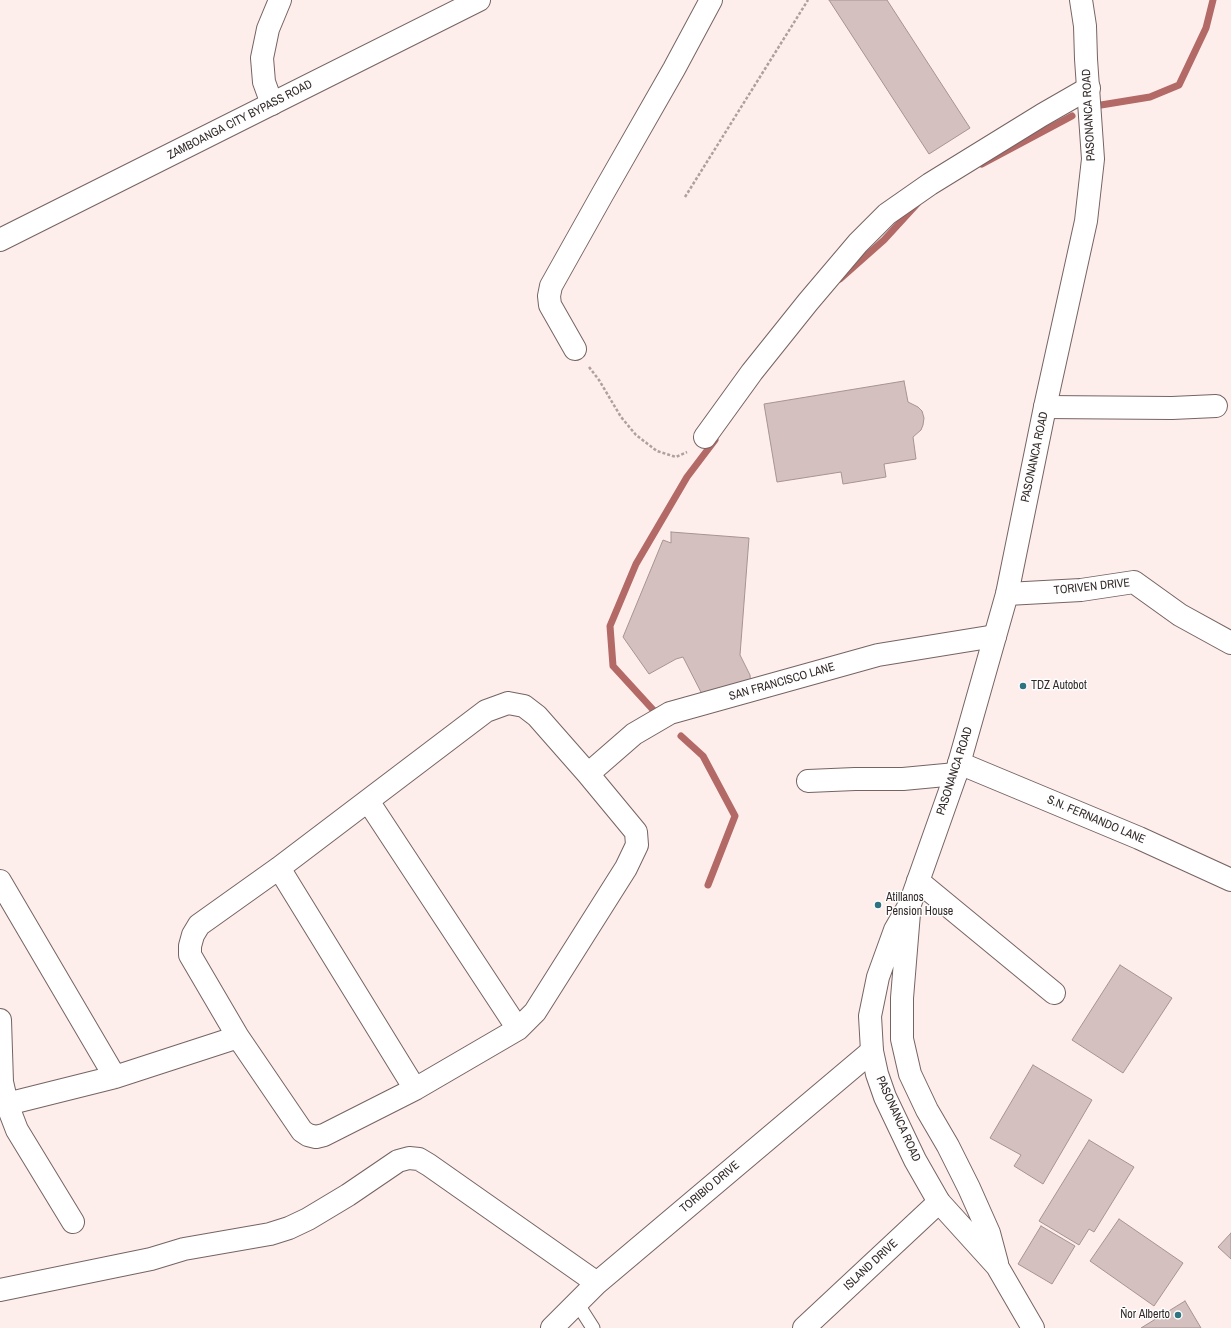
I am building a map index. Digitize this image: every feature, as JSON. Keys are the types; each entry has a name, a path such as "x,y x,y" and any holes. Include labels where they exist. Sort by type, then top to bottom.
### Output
{"street":[{"path":"272,104 264,82 262,58 268,29 280,0"},
{"name":"ZAMBOANGA CITY BYPASS ROAD","path":"0,240 479,0"},
{"path":"575,349 550,305 549,296 551,286 674,69 711,0"},
{"name":"PASONANCA ROAD","path":"1033,1328 997,1266 939,1202 915,1160 885,1097 877,1074 872,1051 870,1016 878,977 895,930 910,904 958,769 1007,594 1045,407 1086,221 1093,159 1085,26 1081,0"},
{"path":"705,437 752,372 794,320 858,243 887,214 930,184 1088,88"},
{"path":"1045,407 1172,408 1216,406"},
{"name":"TORIVEN DRIVE","path":"1007,594 1081,590 1134,582 1180,615 1231,643"},
{"name":"SAN FRANCISCO LANE","path":"588,774 634,734 670,713 878,655 995,636"},
{"path":"508,704 524,706 537,716 588,774 636,832 637,845 626,868 535,1012 518,1029 416,1089 324,1135 316,1137 308,1135 302,1131 238,1037 190,955 190,946 193,935 199,925 279,868 486,712 508,704"},
{"path":"808,781 903,779 958,769"},
{"name":"S.N. FERNANDO LANE","path":"958,769 1139,838 1231,880"},
{"path":"368,801 518,1029"},
{"path":"279,868 416,1089"},
{"path":"0,881 115,1077"},
{"path":"918,881 1054,993"},
{"name":"PASONANCA ROAD","path":"910,904 902,1011 902,1039 910,1074 927,1110 969,1188 989,1233 997,1266"},
{"path":"0,1020 2,1082 6,1104 17,1130 73,1222"},
{"path":"6,1104 115,1077 238,1037"},
{"name":"TORIBIO DRIVE","path":"552,1328 597,1283 872,1051"},
{"path":"0,1290 151,1259 184,1249 270,1234 308,1219 348,1195 398,1161 408,1158 419,1159 429,1165 597,1283"},
{"name":"ISLAND DRIVE","path":"804,1328 939,1202"}],"lane":[{"path":"577,1303 593,1328"}],"path":[{"path":"685,197 808,0"},
{"path":"575,349 599,380 626,423 636,435 657,451 676,457 691,450 705,437"}],"building":[{"path":"829,0 887,0 970,128 929,154"},
{"path":"904,381 908,402 918,407 922,411 924,418 921,430 913,437 916,459 884,464 886,477 843,484 841,472 777,482 764,404"},
{"path":"671,532 749,538 740,655 750,675 751,686 704,698 683,657 676,659 649,674 623,637 663,540 671,543"},
{"path":"1120,965 1172,998 1123,1073 1072,1040"},
{"path":"1033,1065 1092,1100 1043,1184 1014,1166 1021,1155 990,1138"},
{"path":"1089,1140 1134,1167 1094,1232 1089,1229 1079,1245 1039,1221"},
{"path":"1119,1219 1183,1263 1154,1306 1090,1261"},
{"path":"1041,1226 1075,1246 1052,1284 1018,1264"},
{"path":"1231,1233 1231,1259 1218,1247"},
{"name":"Ñor Alberto","path":"1185,1301 1201,1328 1141,1328"}],"waterway":[{"path":"1101,105 1150,97 1179,85 1206,28 1213,0"},
{"path":"982,164 1072,116"},
{"path":"840,279 884,240 917,204"},
{"path":"656,713 613,666 610,626 636,564 687,477 715,440"},
{"path":"681,736 703,756 735,816 708,885"}],"place":[{"name":"TDZ Autobot","path":"1023,686"},
{"name":"Atillanos Pension House","path":"878,905"},
{"name":"Ñor Alberto","path":"1178,1315"}]}
